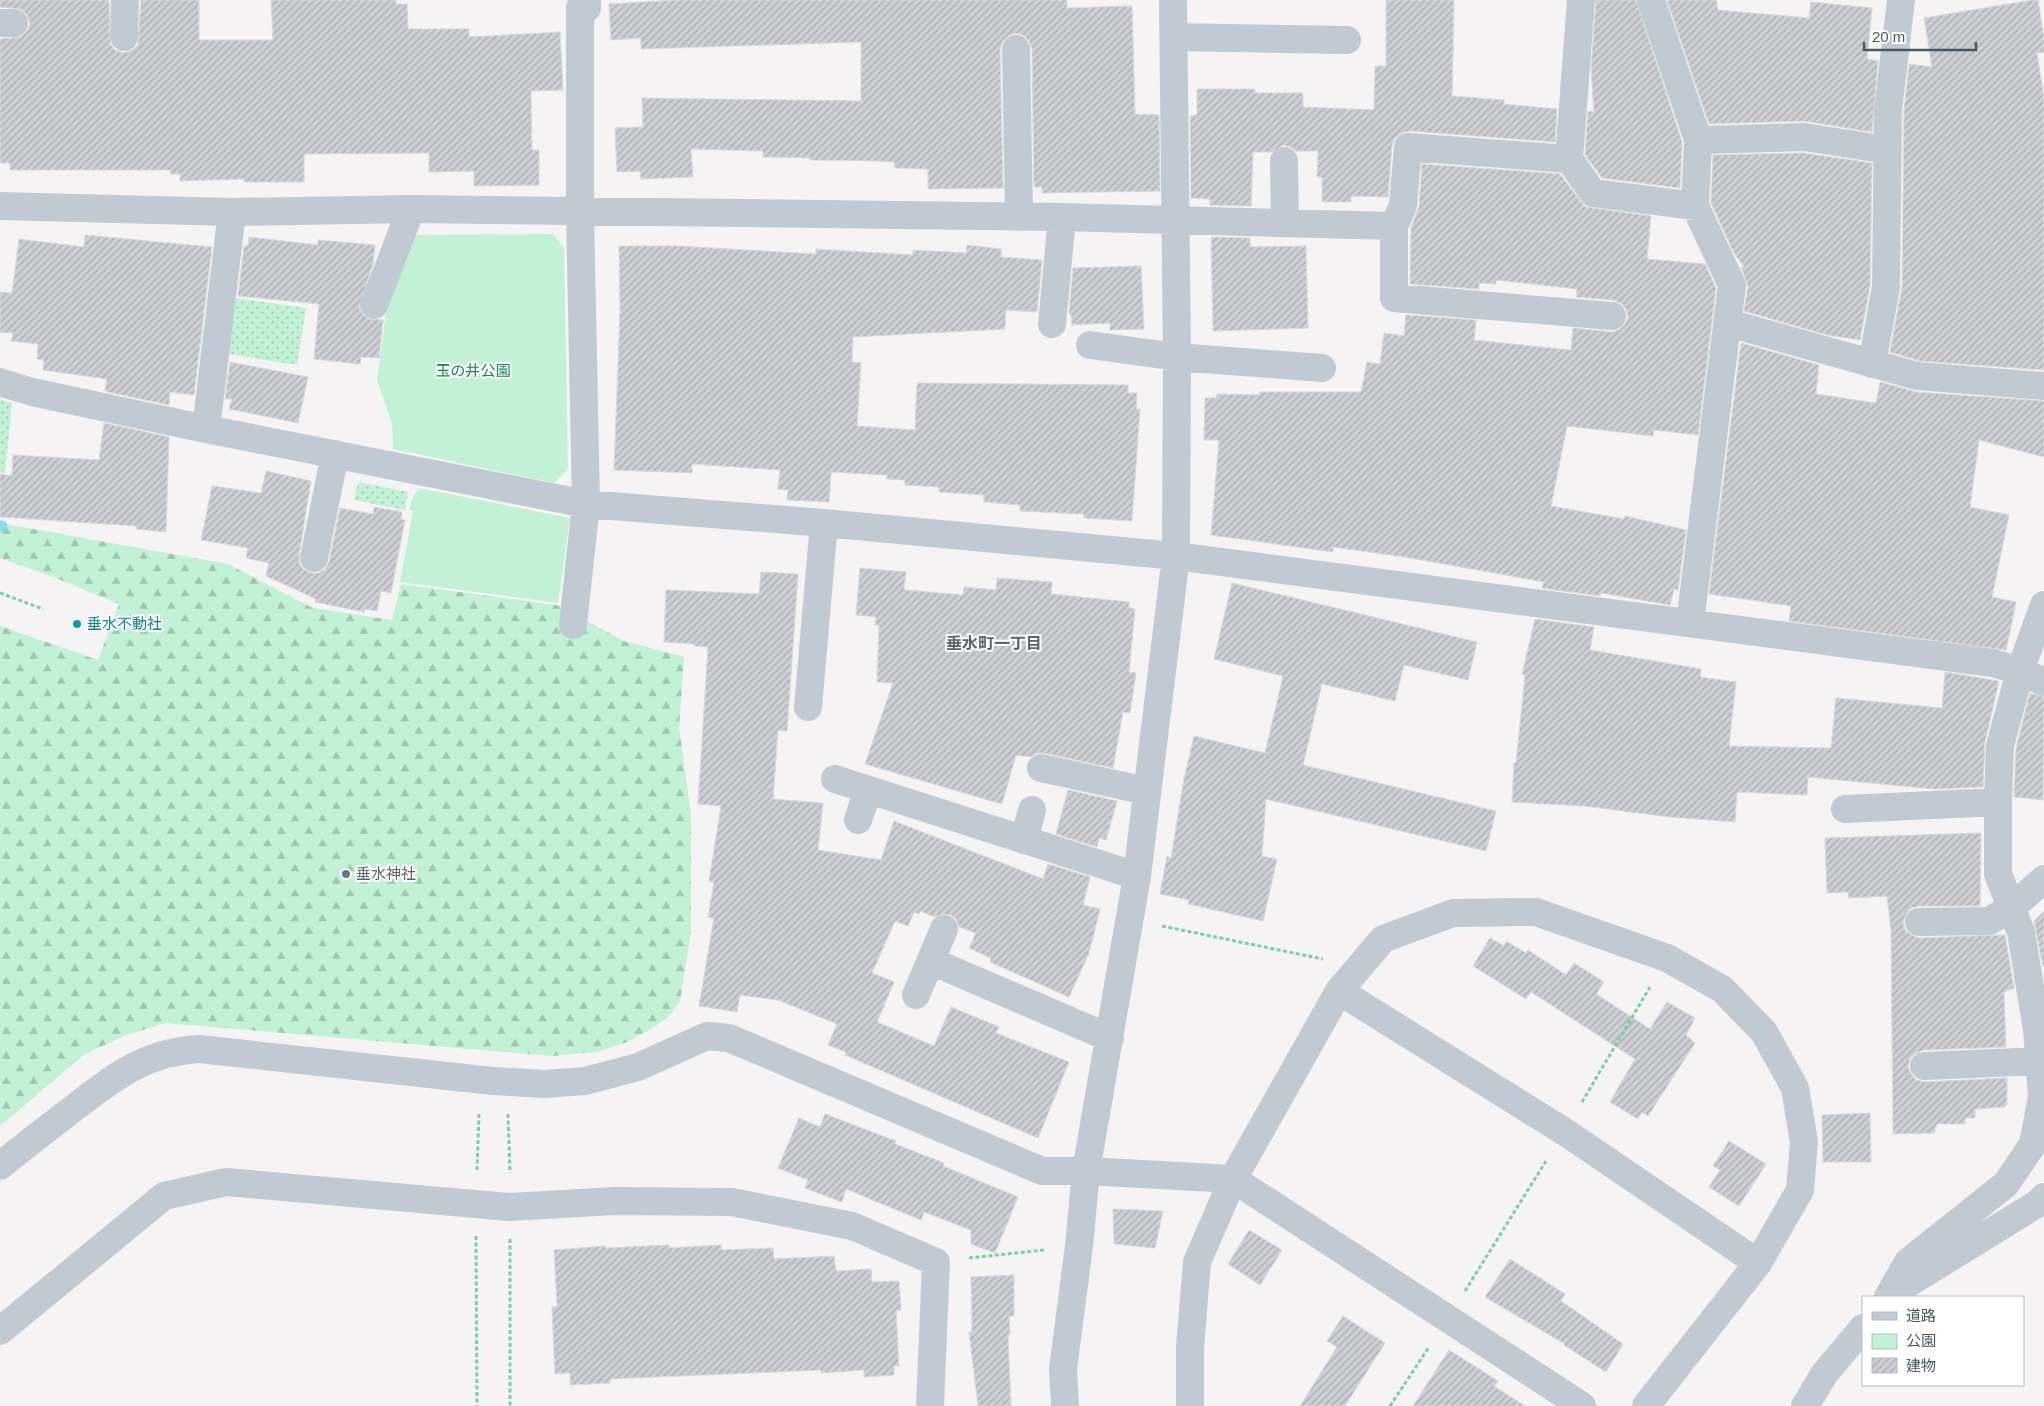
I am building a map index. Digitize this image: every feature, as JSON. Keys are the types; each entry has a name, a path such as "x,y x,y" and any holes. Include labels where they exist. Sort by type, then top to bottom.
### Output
{"street":[{"path":"124,38 125,0"},
{"path":"573,625 586,504 580,212 580,7 587,8 587,0"},
{"path":"1065,1406 1063,1369 1079,1246 1086,1171 1137,876 1176,556 1177,357 1173,0"},
{"path":"1581,0 1569,159 1593,193 1695,206"},
{"path":"1651,0 1698,140 1695,206 1732,286 1690,623"},
{"path":"1872,364 1886,287 1888,110 1901,0"},
{"path":"1174,38 1347,40"},
{"path":"1016,50 1019,216"},
{"path":"1698,140 1804,137 1888,150"},
{"path":"1569,159 1408,147 1403,206 1394,226 1394,298 1612,316"},
{"path":"1284,161 1285,222"},
{"path":"0,206 232,212 411,209 1019,216 1394,226"},
{"path":"374,305 411,209"},
{"path":"206,429 232,212"},
{"path":"1052,324 1062,217"},
{"path":"1728,323 1917,376 2044,386"},
{"path":"1090,345 1177,357 1322,368"},
{"path":"0,382 32,392 206,429 586,504 824,523 1176,556 1993,663 2032,676"},
{"path":"314,558 335,454"},
{"path":"808,707 824,523"},
{"path":"1890,1296 1908,1262 2006,1184 2033,1144 2042,1097 2037,1030 2021,932 2010,909 1998,874 1998,802 2000,746 2032,676 2044,605"},
{"path":"1041,768 1147,791"},
{"path":"835,779 1137,876"},
{"path":"858,820 868,790"},
{"path":"1844,809 1998,802"},
{"path":"1024,840 1032,810"},
{"path":"1919,922 1989,921 2010,909 2044,879"},
{"path":"1190,1406 1190,1348 1197,1262 1233,1179 1339,991 1383,939 1453,913 1536,912 1667,958 1722,989 1764,1032 1795,1088 1804,1142 1800,1190 1758,1263 1646,1406"},
{"path":"916,995 944,929"},
{"path":"931,961 1110,1038"},
{"path":"1339,991 1564,1132 1758,1263"},
{"path":"0,1166 114,1077 144,1061 176,1052 199,1049 493,1081 544,1084 585,1081 638,1068 707,1036 729,1038 1042,1172 1086,1171 1233,1179 1582,1406"},
{"path":"1924,1066 2040,1061"},
{"path":"0,1331 164,1196 226,1182 476,1202 510,1207 615,1201 732,1202 852,1226 936,1262 930,1406"},
{"path":"1890,1296 2040,1202 2044,1197"},
{"path":"1805,1406 1825,1373 1862,1329"}],"path":[{"path":"0,593 43,609"},
{"path":"1130,919 1328,960 1339,991"},
{"path":"1390,1406 1448,1319 1564,1132 1667,958"},
{"path":"477,1406 476,1202 478,1117 493,1081"},
{"path":"936,1262 1079,1246"}],"green space":[{"name":"玉の井公園","path":"553,234 564,248 568,469 554,483 393,449 392,423 377,380 389,290 414,235"},
{"path":"234,298 306,308 297,365 228,354"},
{"path":"0,399 12,403 5,473 0,472"},
{"path":"358,482 408,492 405,510 354,500"},
{"path":"419,488 570,518 558,603 400,582 413,511 409,510 413,497"},
{"name":"垂水神社","path":"0,523 228,564 313,608 392,620 401,584 557,605 624,641 684,657 679,727 691,815 691,932 680,1001 668,1017 627,1042 597,1052 552,1056 165,1023 124,1036 85,1054 0,1126 0,626 98,660 119,604 56,578 0,558"}],"building":[{"path":"0,0 109,0 110,44 115,50 123,53 131,51 138,45 141,0 199,0 199,40 273,40 271,0 396,0 396,4 407,4 408,29 469,29 469,37 560,32 563,90 531,91 532,150 539,150 539,185 474,186 474,171 429,172 429,153 304,154 304,182 244,182 244,179 180,181 180,174 171,174 170,170 10,170 10,163 0,163 0,39 21,37 28,30 30,23 27,15 21,9 0,7"},
{"path":"677,0 1067,0 1067,8 1132,6 1135,114 1159,115 1160,191 1042,193 1042,187 1034,187 1032,49 1029,41 1023,35 1016,33 1008,36 1002,42 1000,49 1003,188 928,189 928,169 895,168 894,162 763,157 763,151 691,149 693,177 641,179 640,171 617,172 615,128 643,127 642,98 861,101 861,42 641,49 641,38 611,40 609,4"},
{"path":"1386,0 1454,0 1452,96 1504,100 1504,104 1557,109 1555,142 1409,131 1402,133 1395,138 1392,146 1388,197 1351,196 1351,202 1322,202 1322,177 1317,177 1318,151 1296,151 1291,147 1283,145 1272,152 1253,152 1251,206 1210,205 1210,199 1191,198 1190,116 1197,115 1197,89 1255,89 1255,93 1303,93 1303,107 1374,110 1375,66 1386,66"},
{"path":"1596,0 1636,0 1682,142 1680,188 1602,178 1585,155 1588,111 1594,112 1591,69"},
{"path":"1667,0 1716,0 1718,10 1809,18 1811,2 1872,8 1867,59 1878,61 1872,132 1804,121 1709,124"},
{"path":"2038,0 2044,39 2044,52 2037,53 2044,98 2044,370 1920,361 1890,352 1902,287 1904,111 1909,64 1932,67 1924,18"},
{"path":"1803,153 1872,163 1870,286 1860,340 1827,335 1744,311 1748,286 1741,267 1744,267 1734,253 1711,203 1713,155"},
{"path":"1422,164 1560,174 1585,207 1651,216 1647,259 1705,264 1716,288 1698,435 1654,430 1653,436 1567,426 1551,506 1624,519 1625,516 1686,530 1678,590 1674,589 1670,605 1601,593 1600,596 1542,588 1544,582 1405,557 1333,547 1333,552 1211,535 1219,440 1204,440 1205,398 1217,398 1217,394 1259,395 1259,392 1361,392 1367,362 1380,364 1384,333 1404,336 1406,315 1476,320 1474,340 1571,350 1573,328 1611,332 1619,330 1625,324 1628,317 1626,309 1621,303 1613,300 1576,297 1577,289 1496,280 1496,284 1479,283 1479,289 1410,284 1411,227 1419,207"},
{"path":"85,235 212,247 194,395 170,392 169,405 108,392 105,390 107,379 43,370 44,360 37,359 38,344 11,341 13,333 0,332 0,292 12,293 19,239 84,247"},
{"path":"249,237 318,245 318,240 375,245 373,264 359,307 362,314 368,319 383,320 379,358 361,357 360,364 314,359 319,304 238,296 244,246 248,246"},
{"path":"1211,237 1250,238 1250,247 1306,246 1308,328 1213,331"},
{"path":"967,245 1001,249 1001,257 1042,260 1037,312 1006,310 1005,329 853,337 852,362 861,363 857,426 915,430 917,383 1128,385 1128,393 1137,393 1136,409 1140,409 1132,521 1084,518 1084,514 1020,511 1020,505 984,502 984,495 939,492 939,487 905,485 905,480 887,479 887,475 831,472 829,502 787,500 788,490 778,489 780,470 692,464 692,473 614,470 620,311 619,246 677,246 816,254 816,249 913,255 913,250 966,253"},
{"path":"1141,266 1144,329 1110,330 1110,323 1072,325 1071,314 1069,314 1073,268"},
{"path":"1741,343 1819,365 1816,394 1876,403 1880,382 1916,392 2044,401 2044,457 1979,440 1970,507 2009,515 1992,597 2016,602 2006,650 1789,621 1791,606 1709,594"},
{"path":"230,362 308,377 298,423 229,409 232,399 225,399"},
{"path":"104,423 169,437 166,532 136,529 137,526 0,517 0,474 12,476 13,455 99,460"},
{"path":"266,471 311,481 299,555 299,563 303,569 310,573 319,573 325,569 329,562 340,508 373,514 374,507 402,512 401,519 405,520 391,593 381,591 377,611 365,609 364,612 315,602 316,599 266,576 269,563 246,558 248,548 201,540 212,486 261,493"},
{"path":"860,568 906,572 904,590 963,595 964,587 996,590 997,578 1052,582 1051,594 1129,602 1129,608 1135,609 1129,672 1136,673 1130,713 1123,712 1113,768 1044,753 1037,753 1030,757 1016,755 1002,804 865,764 893,683 877,682 879,625 875,625 876,617 856,615"},
{"path":"761,572 798,574 787,731 778,730 773,799 823,803 818,850 881,860 894,821 1043,879 1048,864 1090,877 1083,905 1100,909 1089,953 1069,997 990,962 991,958 969,948 976,933 959,927 956,919 951,915 943,914 934,917 920,911 919,914 914,912 908,926 895,921 872,973 894,982 877,1022 934,1046 951,1007 999,1027 996,1033 1069,1062 1038,1138 845,1055 846,1052 828,1045 837,1024 778,1000 740,995 737,1012 699,1006 714,918 708,917 714,882 709,881 721,806 698,804 708,647 664,642 666,590 759,594"},
{"path":"1232,583 1477,642 1468,680 1404,665 1395,701 1322,684 1303,765 1496,811 1486,851 1266,799 1262,856 1277,859 1263,921 1188,904 1189,900 1160,894 1167,856 1171,858 1184,779 1194,736 1265,753 1283,676 1214,659"},
{"path":"1535,619 1594,627 1590,650 1701,669 1700,677 1736,682 1729,746 1831,748 1836,698 1942,708 1945,672 1999,681 1985,742 1983,787 1934,789 1808,777 1807,795 1737,792 1735,822 1670,817 1584,806 1512,802 1514,763 1516,763 1525,675 1522,674"},
{"path":"2030,693 2044,697 2043,800 2014,797 2016,748"},
{"path":"1068,790 1117,801 1106,840 1099,838 1097,847 1056,834"},
{"path":"1981,833 1980,906 1918,906 1911,908 1906,914 1903,923 1905,930 1919,938 2005,935 2014,988 2004,992 2006,1047 1923,1050 1910,1058 1908,1067 1916,1080 1924,1082 2007,1078 2007,1103 2005,1107 1975,1109 1975,1118 1965,1118 1965,1124 1937,1124 1934,1133 1893,1134 1891,930 1887,896 1849,898 1848,892 1827,893 1825,838"},
{"path":"2044,911 2044,966 2043,967 2034,921"},
{"path":"1490,938 1504,946 1506,941 1526,953 1528,950 1566,975 1574,963 1604,982 1596,994 1650,1029 1667,1002 1695,1018 1686,1035 1695,1043 1648,1116 1642,1112 1638,1119 1610,1102 1635,1059 1531,992 1526,999 1473,966"},
{"path":"1870,1113 1871,1162 1823,1162 1822,1115"},
{"path":"825,1114 896,1141 895,1144 944,1163 943,1166 1018,1197 995,1253 971,1244 971,1230 924,1212 921,1220 846,1189 842,1202 805,1188 808,1180 778,1168 799,1118 820,1127"},
{"path":"1729,1141 1766,1164 1739,1206 1709,1187 1720,1170 1713,1166"},
{"path":"1113,1209 1163,1211 1155,1248 1114,1244"},
{"path":"1249,1230 1282,1250 1260,1285 1228,1264"},
{"path":"669,1245 669,1248 721,1245 721,1250 773,1248 774,1259 834,1256 836,1271 871,1269 872,1282 899,1281 901,1310 896,1311 899,1366 894,1366 894,1375 864,1377 864,1370 821,1373 821,1370 610,1379 610,1383 570,1385 570,1373 555,1374 552,1307 556,1307 557,1304 554,1250 605,1246 605,1248"},
{"path":"1510,1259 1565,1294 1561,1301 1623,1344 1606,1372 1565,1344 1485,1297"},
{"path":"1014,1275 1014,1316 1009,1316 1010,1335 1008,1335 1011,1406 978,1406 969,1332 972,1332 971,1277"},
{"path":"1343,1316 1385,1343 1345,1406 1300,1406 1337,1347 1327,1341"},
{"path":"1449,1350 1498,1381 1494,1386 1525,1406 1413,1406"}],"place":[{"name":"垂水不動社","path":"77,624"},
{"name":"垂水神社","path":"346,874"}],"district":[{"name":"垂水町一丁目","path":"994,643"}]}
